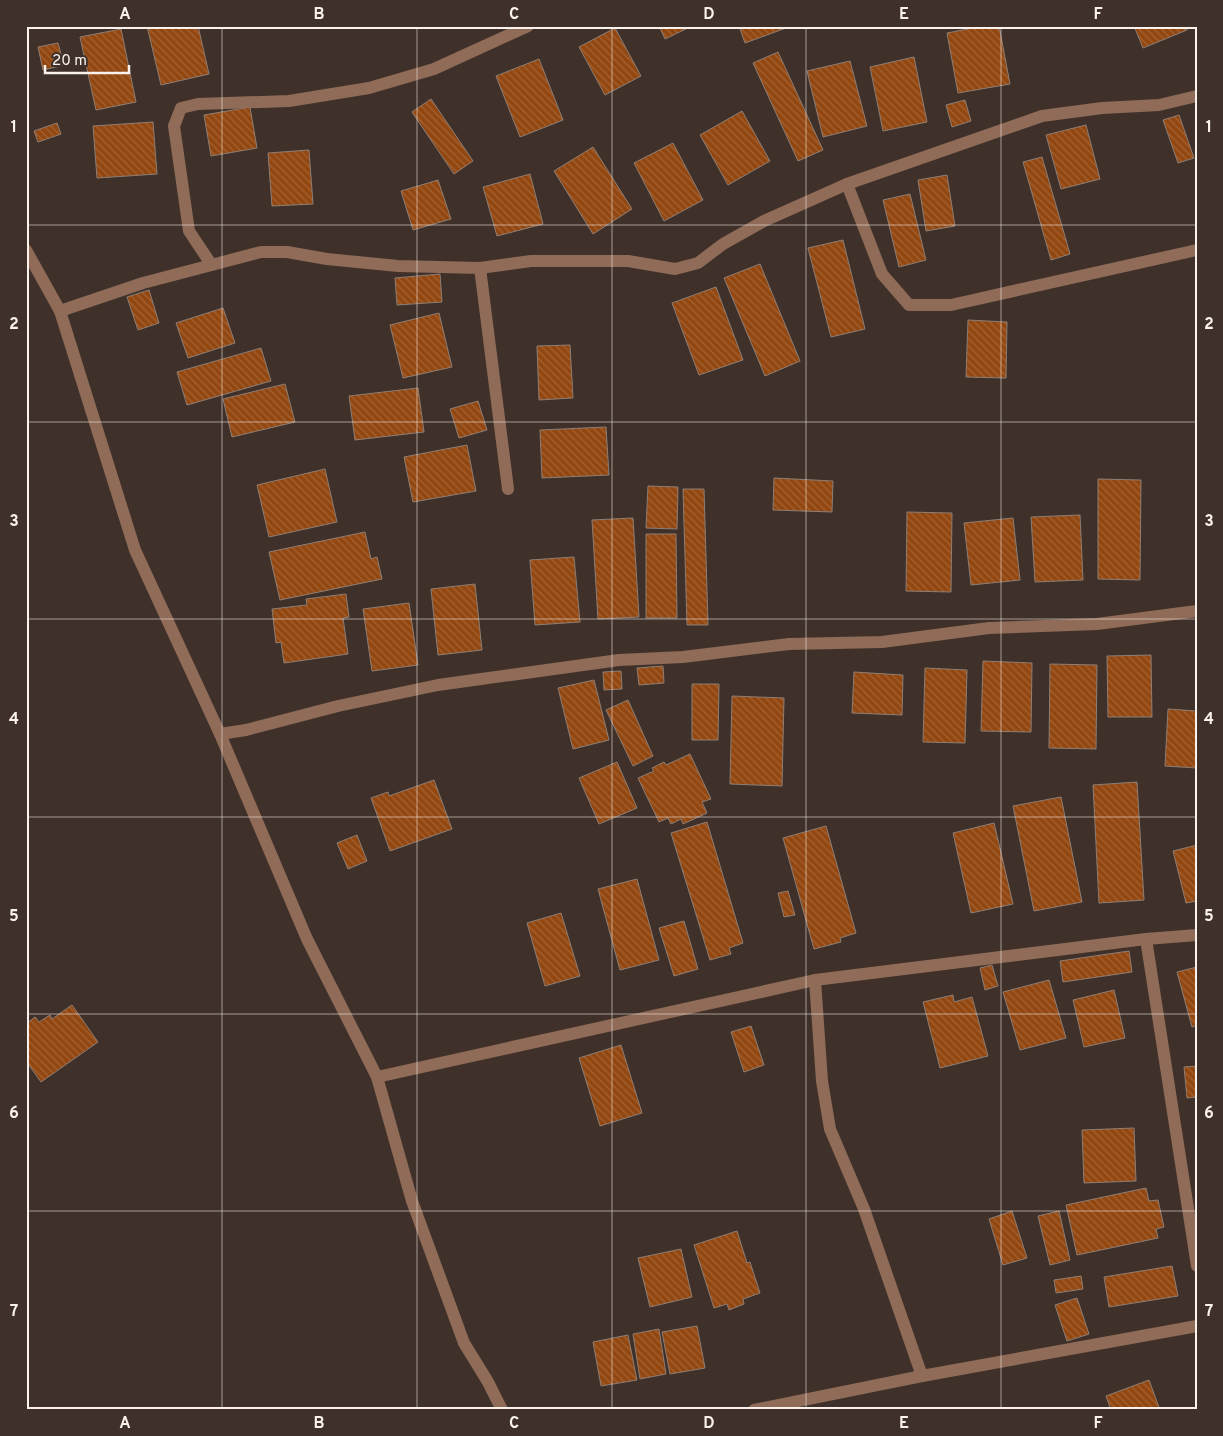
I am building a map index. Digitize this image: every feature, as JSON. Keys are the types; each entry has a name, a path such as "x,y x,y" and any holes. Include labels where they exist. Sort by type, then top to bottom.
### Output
{"street":[{"path":"211,264 189,231 174,126 181,108 198,104 288,101 369,88 434,69 528,26"},
{"path":"60,311 143,283 261,252 287,252 327,259 398,266 480,268 531,261 588,260 628,261 675,269 698,263 723,244 764,221 847,184 1042,116 1102,108 1159,105 1197,96"},
{"path":"847,184 882,274 909,305 951,305 1197,250"},
{"path":"26,250 60,311 135,550 220,734 307,939 377,1077 412,1201 464,1343 488,1382 502,1410"},
{"path":"480,268 508,488"},
{"path":"220,734 246,730 338,706 438,685 610,661 683,657 789,644 882,642 989,628 1097,624 1197,611"},
{"path":"377,1077 815,980 1146,939 1197,935"},
{"path":"1146,939 1197,1266"},
{"path":"815,980 822,1081 830,1129 864,1208 922,1376"},
{"path":"754,1410 922,1376 1197,1326"}],"building":[{"path":"147,26 198,26 209,74 161,85"},
{"path":"659,26 692,26 665,39"},
{"path":"739,26 785,26 786,28 745,43"},
{"path":"983,26 999,26 1010,84 958,93 947,33"},
{"path":"1134,26 1186,26 1187,30 1143,48"},
{"path":"615,28 641,76 605,95 579,47"},
{"path":"121,29 136,102 96,110 80,37"},
{"path":"58,43 64,65 43,70 38,47"},
{"path":"778,52 823,150 798,161 753,63"},
{"path":"914,57 927,122 883,131 870,67"},
{"path":"539,59 563,120 520,137 496,76"},
{"path":"850,61 867,126 823,137 807,71"},
{"path":"431,99 473,161 454,174 412,112"},
{"path":"965,100 971,121 952,127 946,105"},
{"path":"250,107 257,148 211,156 204,115"},
{"path":"742,111 770,161 728,185 700,135"},
{"path":"1179,115 1194,158 1178,163 1163,120"},
{"path":"153,122 157,174 97,178 93,126"},
{"path":"57,123 61,134 38,142 34,131"},
{"path":"1086,125 1100,179 1061,189 1046,135"},
{"path":"673,143 703,200 664,221 634,163"},
{"path":"593,147 632,209 593,234 554,171"},
{"path":"309,150 313,204 272,206 268,153"},
{"path":"1042,157 1070,254 1051,260 1023,162"},
{"path":"530,174 543,224 497,236 483,187"},
{"path":"947,175 955,226 926,231 918,180"},
{"path":"438,180 451,219 413,230 401,191"},
{"path":"910,194 926,260 899,267 883,200"},
{"path":"843,240 865,329 831,337 808,248"},
{"path":"760,264 800,361 765,376 724,278"},
{"path":"440,274 442,302 397,305 395,278"},
{"path":"716,287 743,360 699,375 672,303"},
{"path":"149,290 159,323 138,330 127,297"},
{"path":"223,308 235,343 188,358 176,323"},
{"path":"439,313 452,367 403,378 390,325"},
{"path":"968,320 1007,322 1006,378 966,377"},
{"path":"570,345 573,398 539,400 537,346"},
{"path":"261,348 271,381 187,405 177,372"},
{"path":"285,384 295,422 232,437 223,399"},
{"path":"418,388 424,432 355,440 349,396"},
{"path":"478,401 487,430 459,438 450,409"},
{"path":"606,427 609,475 542,478 540,430"},
{"path":"467,445 476,491 413,502 404,457"},
{"path":"325,469 337,522 269,537 257,485"},
{"path":"774,478 833,481 832,512 773,510"},
{"path":"1098,479 1141,480 1140,580 1098,579"},
{"path":"648,486 678,487 677,529 646,528"},
{"path":"683,489 704,489 708,625 687,625"},
{"path":"907,512 952,513 951,592 906,591"},
{"path":"1080,515 1083,580 1035,582 1031,517"},
{"path":"633,518 639,617 598,619 592,520"},
{"path":"1013,518 1020,580 971,585 964,523"},
{"path":"365,532 371,559 377,557 382,579 280,600 269,552"},
{"path":"646,534 676,534 677,618 646,618"},
{"path":"574,557 580,622 535,625 530,560"},
{"path":"475,584 482,650 438,655 431,589"},
{"path":"346,594 349,617 343,618 348,654 284,663 281,642 276,643 272,609 307,605 306,599"},
{"path":"409,603 418,665 372,671 363,609"},
{"path":"1151,655 1152,717 1108,717 1107,656"},
{"path":"983,661 1032,663 1031,732 981,731"},
{"path":"1050,664 1097,665 1096,749 1049,748"},
{"path":"663,666 664,683 639,685 637,668"},
{"path":"925,668 967,670 965,743 923,742"},
{"path":"621,671 622,689 604,690 603,672"},
{"path":"854,672 903,675 902,715 852,713"},
{"path":"594,680 609,740 573,749 558,688"},
{"path":"692,684 719,684 718,740 692,740"},
{"path":"732,696 784,698 782,786 730,784"},
{"path":"628,700 653,756 633,766 606,710"},
{"path":"1168,709 1197,711 1197,768 1165,766"},
{"path":"690,754 711,799 702,802 707,813 683,824 681,819 671,824 668,818 659,822 638,778 654,771 652,768 664,762 666,765"},
{"path":"617,762 637,808 599,824 579,778"},
{"path":"434,780 452,829 390,851 371,798 388,792 389,796"},
{"path":"1137,782 1144,900 1099,903 1093,785"},
{"path":"1061,797 1082,902 1034,911 1013,806"},
{"path":"707,822 743,943 729,948 731,954 710,960 671,833"},
{"path":"994,823 1013,904 971,913 953,833"},
{"path":"826,826 856,933 840,938 841,942 814,949 783,838"},
{"path":"357,835 367,861 348,869 337,843"},
{"path":"1197,845 1197,901 1186,903 1173,851"},
{"path":"637,879 659,960 620,970 598,889"},
{"path":"788,891 795,915 784,917 778,893"},
{"path":"561,913 580,976 545,986 527,923"},
{"path":"684,921 698,969 674,976 659,928"},
{"path":"1129,951 1132,972 1063,982 1060,961"},
{"path":"992,965 998,986 985,990 980,968"},
{"path":"1197,967 1197,1025 1192,1027 1177,972"},
{"path":"1049,980 1066,1038 1020,1050 1003,992"},
{"path":"1114,990 1125,1038 1084,1047 1073,1000"},
{"path":"953,995 954,1002 972,997 988,1056 940,1068 923,1002"},
{"path":"72,1005 98,1042 41,1082 26,1061 26,1037 29,1035 26,1032 26,1024 35,1017 39,1022 50,1015 52,1019"},
{"path":"751,1026 764,1065 744,1072 731,1032"},
{"path":"621,1045 642,1113 600,1126 579,1058"},
{"path":"1197,1066 1197,1097 1187,1098 1184,1067"},
{"path":"1134,1128 1136,1181 1084,1183 1082,1130"},
{"path":"1146,1188 1149,1201 1158,1200 1164,1227 1156,1229 1158,1238 1077,1255 1066,1205"},
{"path":"1012,1211 1027,1258 1003,1265 989,1219"},
{"path":"1059,1211 1070,1260 1050,1265 1038,1216"},
{"path":"737,1231 747,1263 750,1262 760,1293 743,1299 744,1304 729,1310 727,1304 714,1308 694,1245"},
{"path":"681,1249 692,1297 650,1307 638,1258"},
{"path":"1172,1266 1178,1296 1109,1307 1104,1277"},
{"path":"1081,1276 1083,1289 1056,1293 1054,1280"},
{"path":"1077,1298 1089,1334 1067,1341 1055,1305"},
{"path":"697,1326 705,1368 670,1374 662,1332"},
{"path":"659,1329 666,1374 640,1379 633,1334"},
{"path":"628,1335 637,1380 601,1386 593,1342"},
{"path":"1149,1380 1160,1410 1111,1410 1106,1396"}]}
